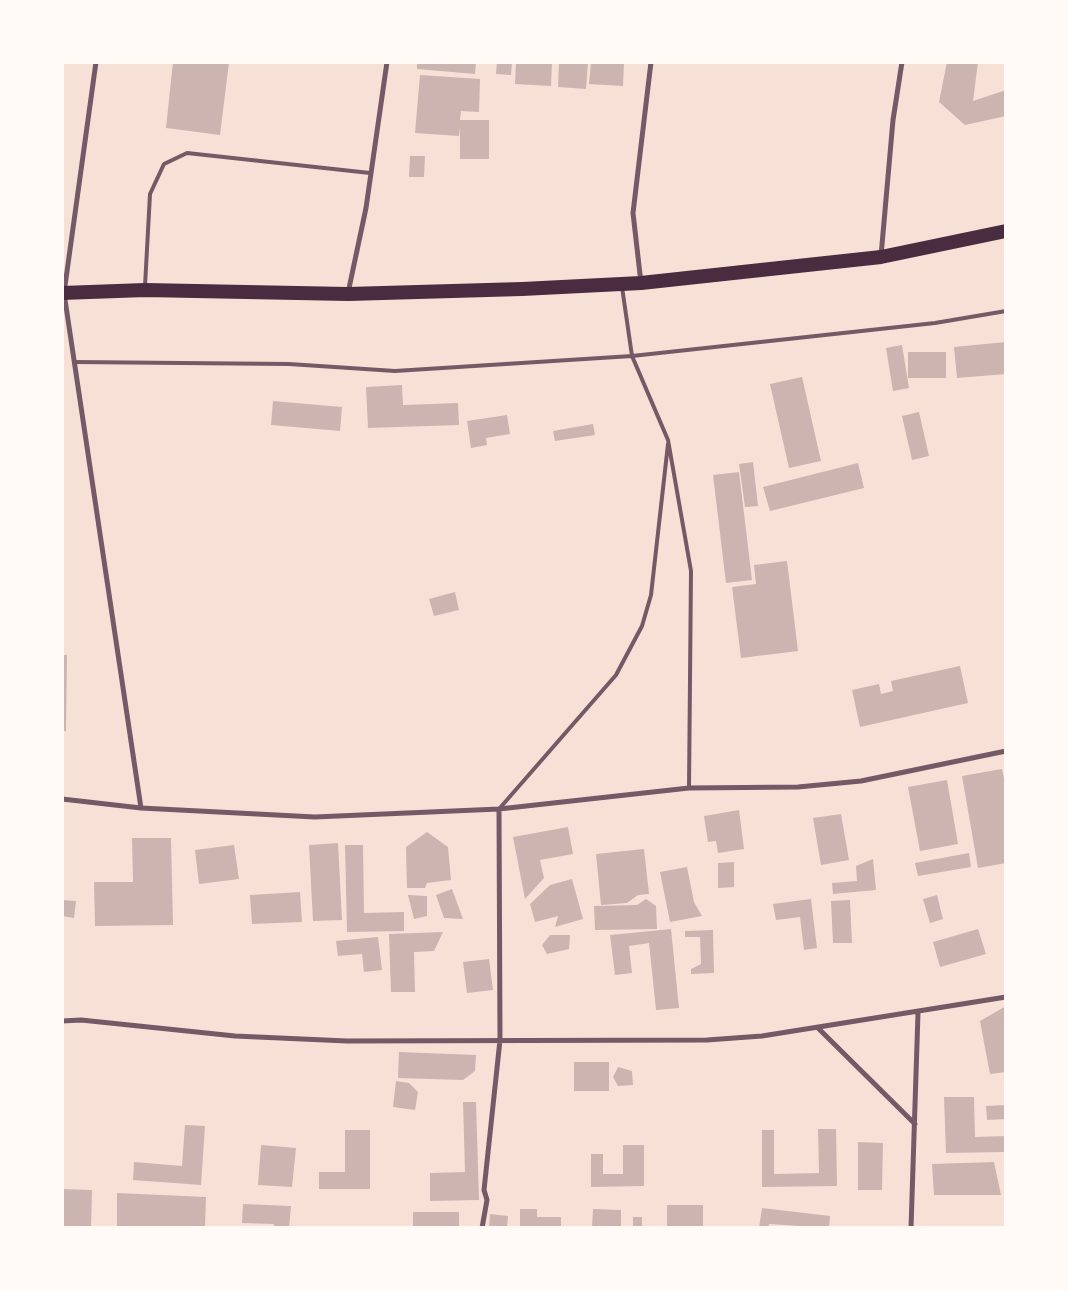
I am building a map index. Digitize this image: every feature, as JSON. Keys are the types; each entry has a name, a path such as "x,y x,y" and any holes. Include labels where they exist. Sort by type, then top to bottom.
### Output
{"highway":[{"path":"63,293 145,290 348,294 522,289 641,283 881,257 1006,230"}],"street":[{"path":"96,62 63,293 141,808"},
{"path":"348,294 366,208 387,62"},
{"path":"641,283 633,213 651,62"},
{"path":"881,257 893,120 902,62"},
{"path":"62,799 141,808 315,817 499,809 689,788 798,786 861,782 1006,751"},
{"path":"482,1228 487,1200 484,1190 500,1040 499,809"},
{"path":"62,1021 81,1020 235,1036 347,1041 707,1040 762,1036 1006,998"},
{"path":"911,1228 918,1013"},
{"path":"818,1028 914,1124"}],"lane":[{"path":"145,290 150,194 164,164 187,153 370,173"},
{"path":"622,283 632,356 668,440 692,571 689,788"},
{"path":"74,362 289,364 395,371 632,356 935,323 1006,311"},
{"path":"499,809 616,674 642,626 651,596 668,440"}],"building":[{"path":"173,62 229,62 220,135 166,128"},
{"path":"417,62 476,62 475,74 417,69"},
{"path":"497,62 512,62 511,75 496,74"},
{"path":"516,62 552,62 551,86 515,84"},
{"path":"559,62 588,62 586,89 558,87"},
{"path":"591,62 624,62 623,86 589,84"},
{"path":"947,62 978,62 973,101 1006,90 1006,116 965,125 939,102"},
{"path":"420,75 480,79 479,112 461,111 460,120 489,120 489,159 460,159 460,126 459,136 415,133"},
{"path":"410,156 425,156 424,177 409,177"},
{"path":"1006,342 1006,374 957,378 954,347"},
{"path":"902,345 909,388 893,391 886,348"},
{"path":"908,352 946,352 946,378 908,378"},
{"path":"802,377 821,461 789,468 770,384"},
{"path":"402,385 403,405 458,403 459,425 368,428 366,387"},
{"path":"273,401 342,407 340,431 271,425"},
{"path":"919,412 929,456 912,460 902,416"},
{"path":"507,415 510,434 486,438 487,445 471,448 467,421"},
{"path":"593,424 595,435 555,441 553,431"},
{"path":"753,462 758,506 745,507 739,464"},
{"path":"858,463 864,488 770,511 763,487"},
{"path":"739,472 752,580 726,583 713,475"},
{"path":"787,561 798,651 741,658 732,587 756,584 754,565"},
{"path":"455,592 459,610 434,616 429,599"},
{"path":"62,655 67,655 66,731 62,731"},
{"path":"960,666 968,703 860,727 852,690 879,684 881,694 893,691 891,681"},
{"path":"1002,769 1006,787 1006,863 978,868 962,776"},
{"path":"947,780 958,844 920,851 908,787"},
{"path":"739,810 744,849 718,853 716,841 708,842 704,816"},
{"path":"841,814 849,860 821,865 813,818"},
{"path":"568,827 573,854 540,860 544,878 525,899 513,837"},
{"path":"427,832 448,847 451,880 427,883 425,888 407,888 406,847"},
{"path":"132,838 171,838 173,925 95,926 94,882 133,882"},
{"path":"338,843 342,920 313,921 309,845"},
{"path":"234,845 239,879 199,884 195,850"},
{"path":"345,845 363,845 364,913 404,912 404,931 347,932"},
{"path":"644,849 649,894 638,895 627,903 601,905 596,854"},
{"path":"969,853 971,867 918,876 915,863"},
{"path":"873,859 876,890 833,894 832,883 857,881 856,866"},
{"path":"734,862 734,887 718,888 718,863"},
{"path":"687,867 694,902 702,916 670,922 660,872"},
{"path":"572,879 583,919 555,927 558,916 535,922 530,904 550,885"},
{"path":"452,889 463,919 444,918 436,895"},
{"path":"300,892 302,922 252,924 250,895"},
{"path":"408,895 427,896 427,916 414,919"},
{"path":"937,895 943,919 930,923 923,899"},
{"path":"646,899 656,906 657,929 595,930 594,906 637,905"},
{"path":"811,899 817,948 804,950 800,917 776,920 773,904"},
{"path":"62,900 76,901 74,918 62,916"},
{"path":"850,900 852,943 833,943 831,901"},
{"path":"671,929 679,1008 656,1010 649,943 629,946 632,973 615,975 610,935"},
{"path":"978,929 986,954 940,967 933,942"},
{"path":"713,930 714,973 691,974 691,969 701,964 700,937 685,937 685,931"},
{"path":"443,932 434,951 414,952 415,992 391,992 389,934"},
{"path":"550,935 570,935 569,949 547,954 542,945"},
{"path":"378,937 382,970 364,972 362,954 338,956 336,941"},
{"path":"489,959 493,990 467,993 463,962"},
{"path":"1006,1006 1006,1072 990,1074 980,1021"},
{"path":"399,1052 476,1055 475,1071 463,1080 398,1078"},
{"path":"574,1062 609,1062 609,1091 574,1091"},
{"path":"618,1067 632,1071 633,1085 618,1086 613,1077"},
{"path":"396,1081 409,1083 418,1092 415,1110 393,1107"},
{"path":"944,1097 974,1097 975,1137 1006,1136 1006,1152 946,1153"},
{"path":"463,1102 476,1102 479,1200 430,1201 430,1173 465,1172"},
{"path":"1006,1105 1006,1119 987,1120 986,1106"},
{"path":"185,1125 205,1126 201,1185 133,1180 134,1162 182,1166"},
{"path":"818,1129 836,1129 837,1186 762,1187 762,1130 774,1130 774,1174 819,1173"},
{"path":"345,1130 370,1130 370,1189 319,1189 319,1172 345,1172"},
{"path":"858,1142 883,1143 882,1190 858,1190"},
{"path":"261,1145 296,1148 292,1187 258,1185"},
{"path":"623,1145 644,1145 644,1186 591,1187 591,1154 603,1154 603,1174 623,1174"},
{"path":"994,1162 1001,1195 934,1195 932,1164"},
{"path":"62,1189 92,1190 91,1228 62,1228"},
{"path":"117,1193 206,1197 205,1228 117,1228"},
{"path":"243,1204 291,1206 289,1228 274,1228 274,1224 242,1223"},
{"path":"667,1205 703,1205 703,1228 667,1228"},
{"path":"762,1208 830,1216 829,1228 769,1224 768,1228 759,1228"},
{"path":"520,1209 537,1209 537,1217 561,1217 561,1228 520,1228"},
{"path":"593,1209 621,1210 621,1228 592,1228"},
{"path":"413,1212 459,1212 459,1228 413,1228"},
{"path":"490,1214 508,1216 507,1228 489,1228"},
{"path":"633,1217 642,1217 642,1228 633,1228"}]}
